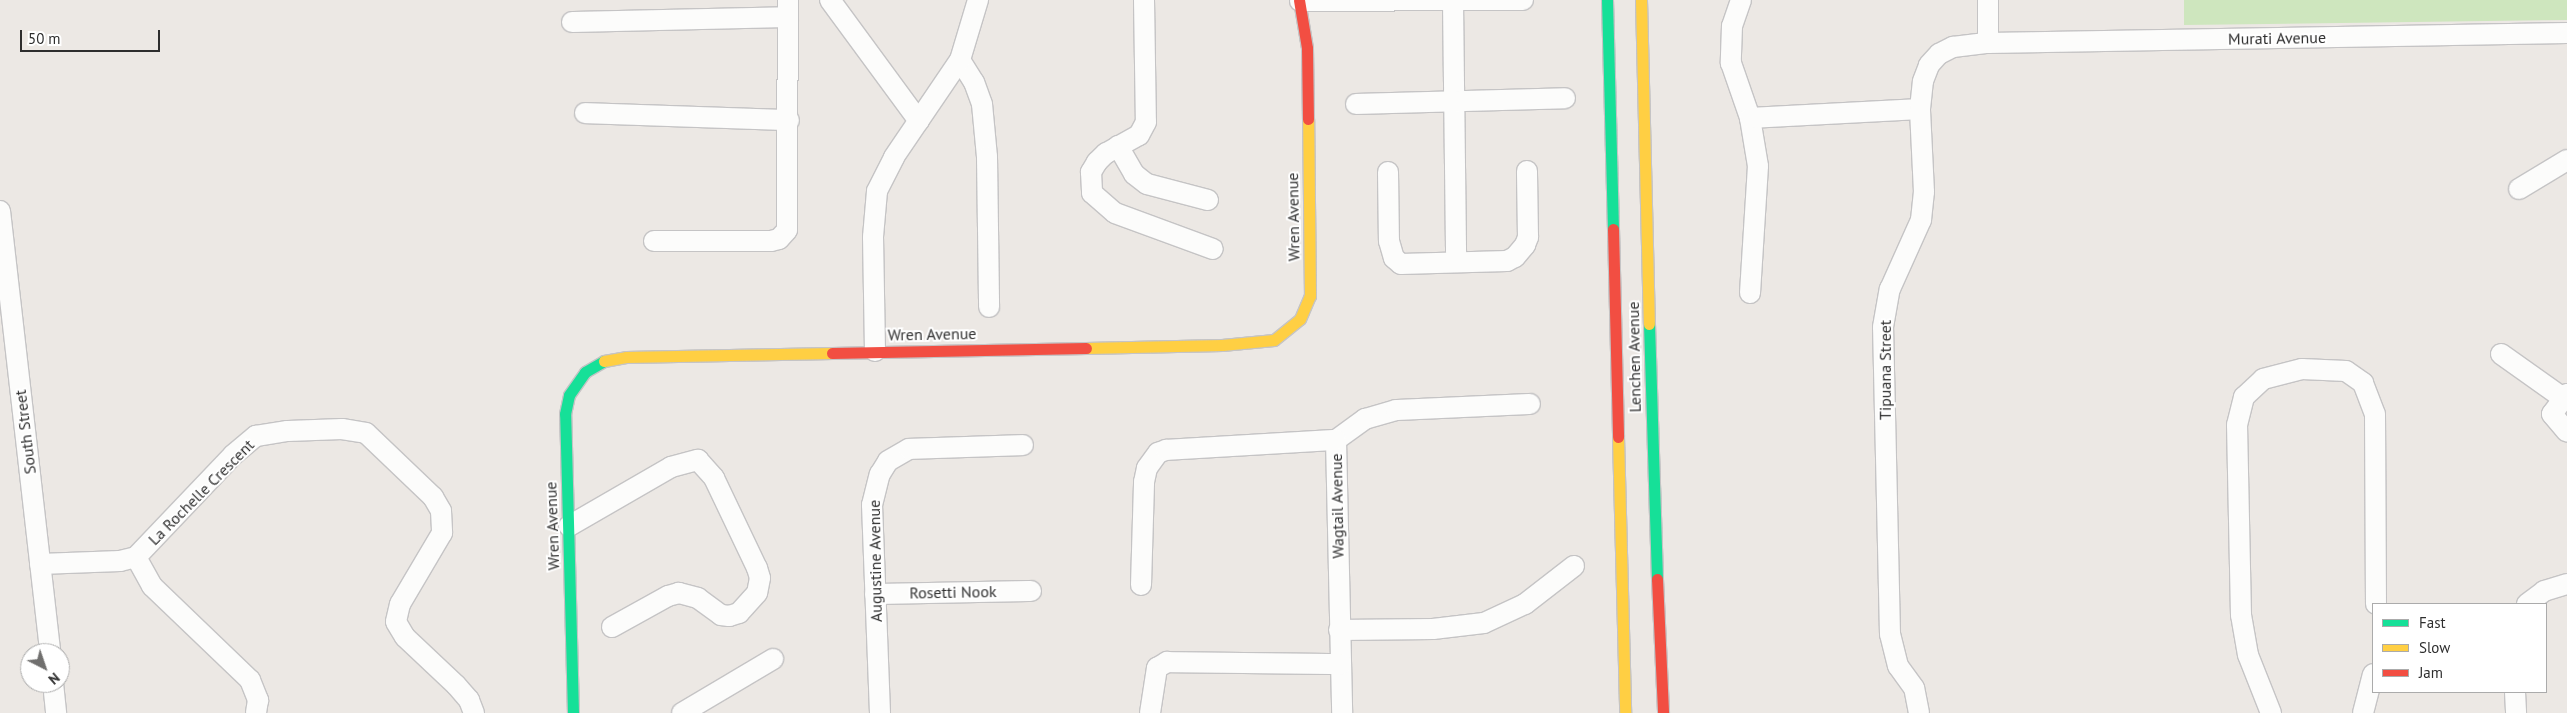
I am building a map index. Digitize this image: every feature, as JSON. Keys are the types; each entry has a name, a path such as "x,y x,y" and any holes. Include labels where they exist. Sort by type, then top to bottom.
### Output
{"main road":[{"name":"Lenchen Avenue","path":"1607,0 1625,713"},
{"name":"Lenchen Avenue","path":"1641,0 1654,496 1663,713"},
{"name":"Wren Avenue","path":"573,713 565,414 575,382 593,366 626,357 1222,345 1265,341 1288,331 1306,308 1311,281 1307,48 1299,1"}],"street":[{"path":"830,0 919,121"},
{"path":"875,352 873,237 877,191 883,174 960,60 978,0"},
{"path":"1144,0 1146,122 1139,135 1106,153 1091,172 1092,193 1100,202 1124,217 1213,249"},
{"path":"1299,1 1453,2 1523,0"},
{"path":"1741,0 1732,26 1731,63 1750,118 1758,159 1750,293"},
{"path":"1988,0 1988,43"},
{"path":"1453,2 1456,262"},
{"path":"572,22 788,8 790,120 788,225 784,235 771,241 736,243 654,241"},
{"name":"Murati Avenue","path":"1988,43 2567,34"},
{"name":"Tipuana Street","path":"1919,713 1914,688 1898,666 1890,634 1883,327 1890,289 1921,220 1924,192 1920,109 1923,81 1929,65 1939,54 1953,47 1988,43"},
{"path":"960,60 974,82 982,104 987,157 989,307"},
{"path":"1356,104 1565,98"},
{"path":"1750,118 1920,109"},
{"path":"585,113 790,120"},
{"path":"1118,146 1134,174 1147,184 1208,200"},
{"path":"2518,189 2567,160"},
{"path":"1388,172 1387,227 1394,258 1402,264 1507,261 1521,253 1528,237 1527,171"},
{"name":"South Street","path":"0,211 49,643"},
{"path":"2501,354 2565,396 2552,414 2567,432"},
{"path":"2271,713 2248,655 2241,607 2237,425 2244,397 2263,379 2302,369 2346,370 2363,383 2375,414 2376,603"},
{"name":"Wagtail Avenue","path":"1342,713 1336,440 1365,419 1396,410 1530,404"},
{"name":"La Rochelle Crescent","path":"40,564 120,562 136,557 233,454 256,436 288,431 342,429 366,433 433,497 441,511 442,533 400,604 396,622 405,636 464,695 474,713"},
{"path":"1141,585 1144,482 1147,468 1158,453 1166,450 1336,440"},
{"name":"Augustine Avenue","path":"880,713 872,505 874,489 888,461 904,451 924,447 1023,445"},
{"path":"569,526 670,467 698,460 714,478 757,568 760,578 757,593 739,613 729,616 721,614 698,598 679,593 668,596 612,627"},
{"name":"La Rochelle Crescent","path":"136,557 152,586 250,680 258,700 256,713"},
{"path":"1340,630 1433,629 1484,623 1525,604 1574,566"},
{"path":"2528,603 2544,591 2567,584"},
{"name":"Rosetti Nook","path":"875,594 1030,591"},
{"path":"682,713 773,660"},
{"path":"1150,713 1158,668 1166,662 1341,664"},
{"path":"2363,713 2372,678"},
{"path":"54,693 56,713"},
{"path":"2515,693 2516,713"}],"green space":[{"path":"2184,0 2567,0 2567,20 2184,25"}],"traffic: fast":[{"path":"1607,0 1613,229"},
{"path":"1649,324 1657,579"},
{"path":"573,713 565,414 569,395 585,372 604,361"}],"traffic: slow":[{"path":"1641,0 1649,324"},
{"path":"1086,348 1222,345 1274,340 1300,319 1310,296 1308,119"},
{"path":"604,361 626,357 832,353"},
{"path":"1618,437 1625,713"}],"traffic: jam":[{"path":"1299,0 1307,48 1308,119"},
{"path":"1613,229 1618,437"},
{"path":"832,353 1086,348"},
{"path":"1657,579 1663,713"}]}
